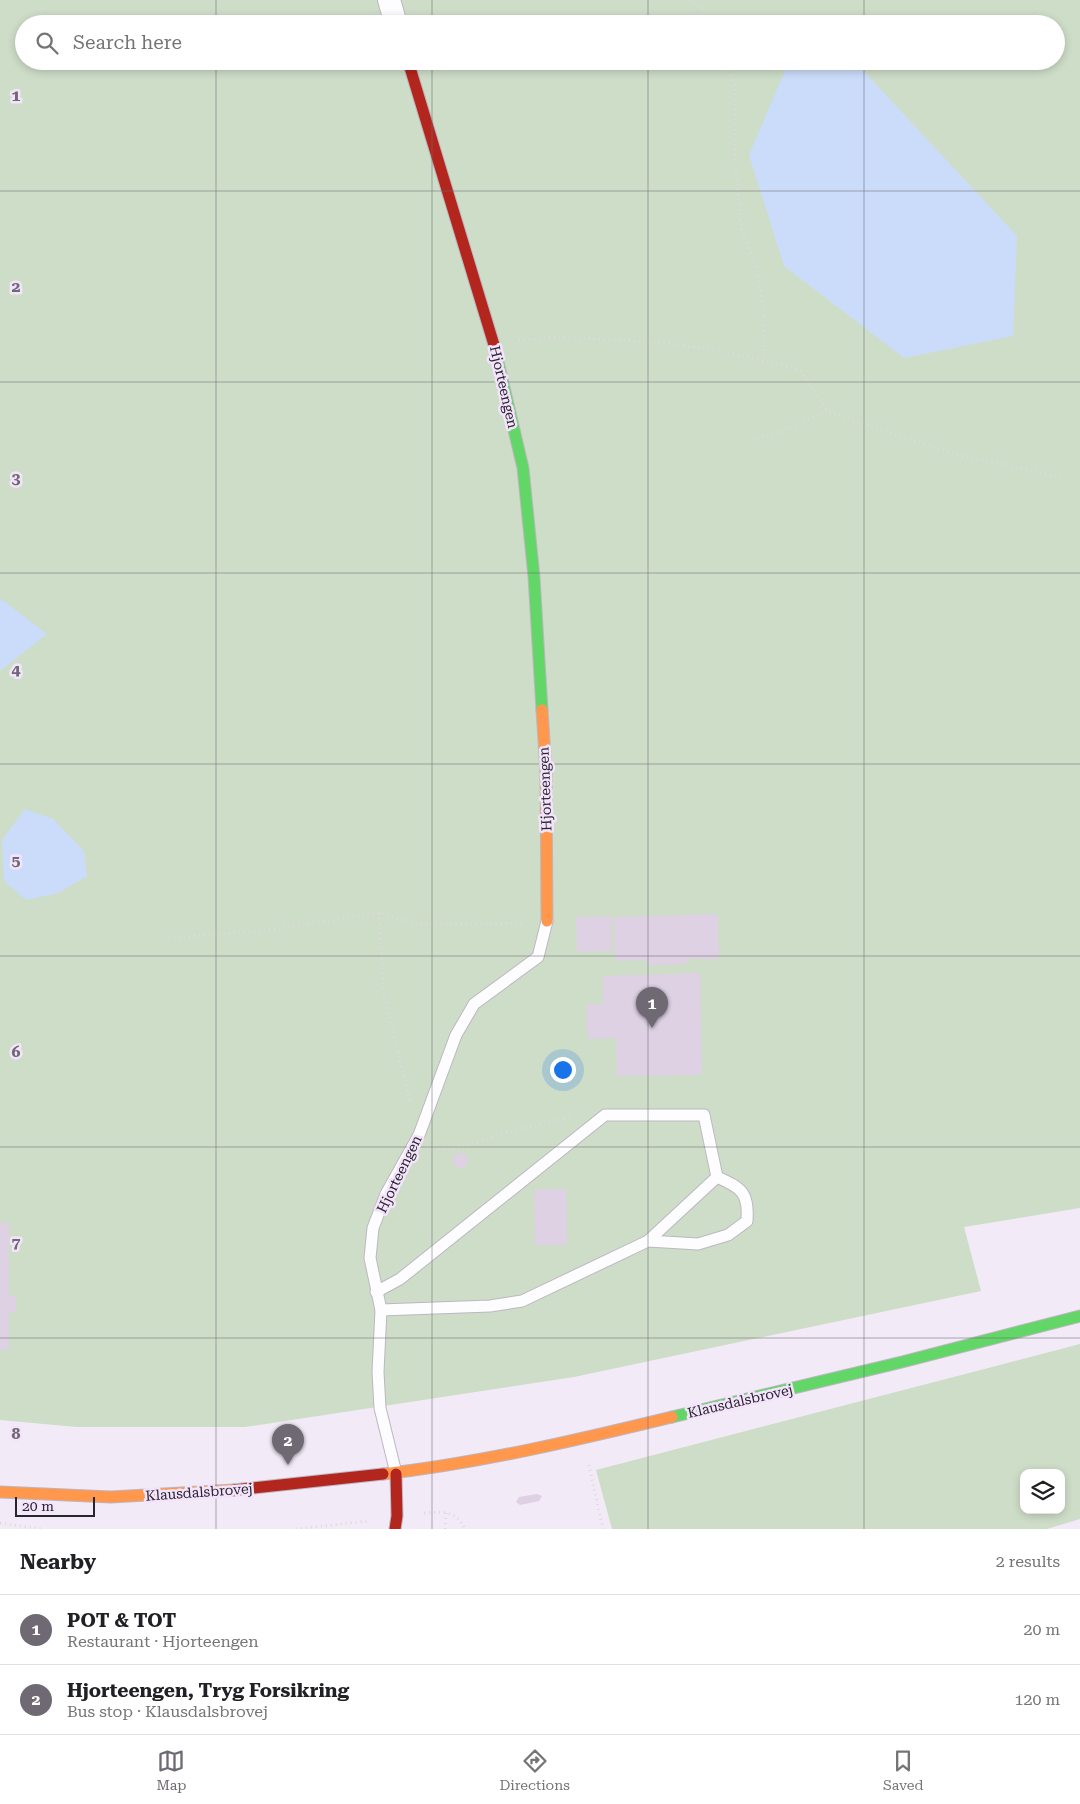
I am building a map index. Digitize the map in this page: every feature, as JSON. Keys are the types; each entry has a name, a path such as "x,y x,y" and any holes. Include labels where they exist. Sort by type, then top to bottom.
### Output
{"street":[{"path":"389,0 393,15"},
{"name":"Hjorteengen","path":"411,70 493,342 523,468 534,577 546,771 547,922"},
{"name":"Klausdalsbrovej","path":"0,1492 110,1497 209,1493 396,1474 433,1468 585,1438 902,1362 1080,1316"},
{"path":"395,1529 397,1516 396,1474"}],"lane":[{"name":"Hjorteengen","path":"396,1474 380,1408 378,1372 381,1310 370,1258 373,1228 386,1194 417,1139 456,1035 474,1004 538,958 547,922"},
{"path":"376,1292 400,1279 605,1115 704,1115 718,1177"},
{"path":"381,1310 490,1306 522,1301 648,1241 718,1177"},
{"path":"648,1241 698,1244 728,1235 747,1221 748,1203 737,1186 718,1177"}],"path":[{"path":"690,0 701,8 704,15"},
{"path":"728,70 736,86 736,155 741,228 757,270 765,319 763,360"},
{"path":"493,342 561,337 668,343 763,360 800,370 827,410 883,432 958,456 1026,469 1060,479"},
{"path":"757,440 797,426 827,410"},
{"path":"169,938 268,930 379,913 421,925 547,922"},
{"path":"379,913 384,994 417,1139 440,1148 477,1142 586,1113 605,1115"},
{"path":"585,1438 602,1529"},
{"path":"445,1529 446,1511 454,1515 465,1529"},
{"path":"0,1522 42,1529"}],"green space":[{"path":"0,0 1080,0 1080,1208 964,1227 981,1291 574,1377 245,1427 77,1427 0,1420"},
{"path":"1080,1344 1080,1519 1047,1529 612,1529 596,1470"}],"water":[{"path":"785,70 863,70 1017,236 1013,336 904,358 784,266 749,155"},
{"path":"0,598 47,634 0,671"},
{"path":"25,809 53,819 84,851 87,876 58,893 26,900 4,881 2,840"}],"building":[{"path":"718,914 719,959 687,959 687,964 647,965 647,960 615,961 614,917"},
{"path":"611,916 612,951 577,952 576,917"},
{"path":"700,973 702,1075 617,1076 616,1038 587,1039 586,1004 603,1004 603,976"},
{"path":"457,1153 465,1154 469,1161 464,1168 456,1167 452,1160"},
{"path":"566,1189 567,1245 535,1245 534,1190"},
{"path":"0,1223 9,1223 9,1296 16,1296 16,1312 9,1312 9,1350 0,1350"},
{"path":"290,1439 291,1444 280,1447 279,1441"},
{"path":"537,1494 542,1496 539,1501 520,1505 516,1502 519,1497"}],"traffic: fast":[{"path":"494,345 523,468 534,577 542,710"},
{"path":"672,1417 902,1362 1080,1316"}],"traffic: slow":[{"path":"542,710 546,771 547,921"},
{"path":"383,1474 492,1457 672,1417"},
{"path":"0,1492 111,1497 234,1490"}],"traffic: jam":[{"path":"411,70 494,345"},
{"path":"234,1490 383,1474"},
{"path":"395,1529 397,1516 396,1474"}],"place":[{"name":"POT & TOT","path":"652,1028"},
{"name":"Hjorteengen, Tryg Forsikring","path":"288,1465"}]}
